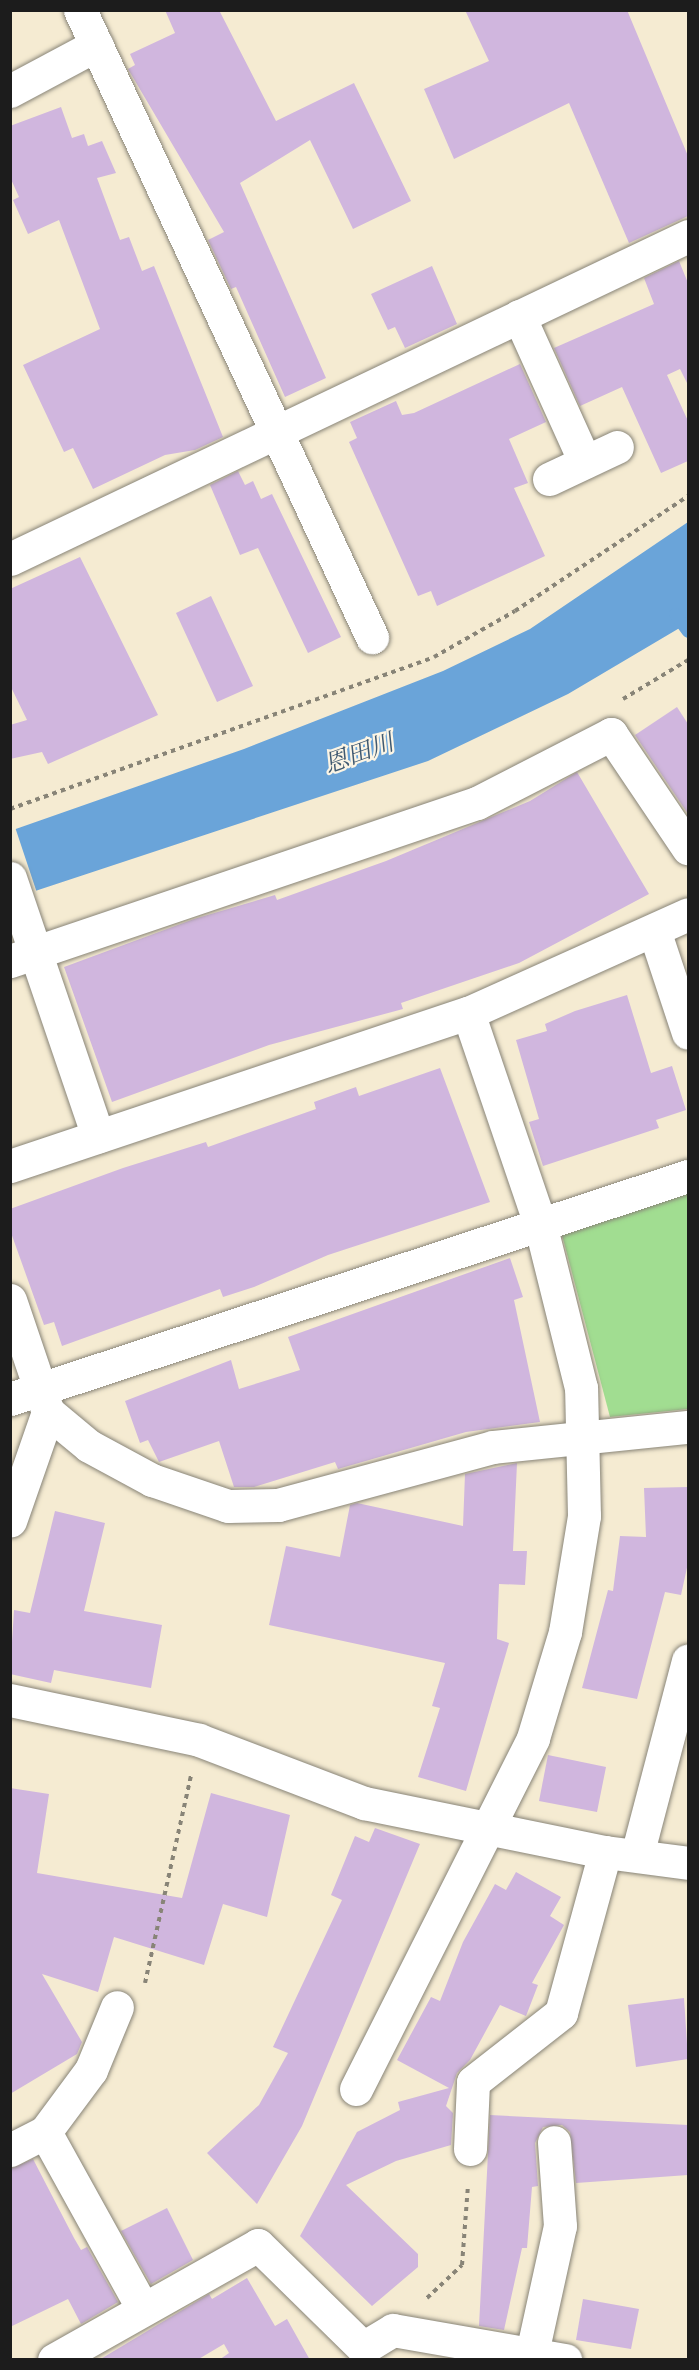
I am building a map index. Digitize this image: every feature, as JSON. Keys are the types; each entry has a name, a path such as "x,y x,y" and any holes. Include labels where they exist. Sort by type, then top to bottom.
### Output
{"street":[{"path":"80,10 372,637"},
{"path":"10,91 96,45"},
{"path":"10,559 277,435 688,236"},
{"path":"519,316 585,462"},
{"path":"549,479 617,447"},
{"path":"23,957 477,803 611,734 688,848"},
{"path":"15,892 23,957 98,1136"},
{"path":"10,1166 468,1013 655,933 688,914"},
{"path":"655,933 688,1033"},
{"path":"356,2089 533,1738 565,1632 584,1516 580,1388 541,1227 468,1013"},
{"path":"33,1400 688,1176"},
{"path":"10,1300 33,1400 10,1521"},
{"path":"33,1400 89,1446 152,1480 228,1506 278,1505 493,1447 582,1434 688,1427"},
{"path":"637,1855 688,1661"},
{"path":"10,1700 199,1740 364,1803 605,1852 688,1863"},
{"path":"470,2149 473,2082 561,2013 605,1852"},
{"path":"10,2150 45,2132 92,2070 117,2007"},
{"path":"45,2132 142,2309"},
{"path":"532,2353 560,2226 554,2142"},
{"path":"54,2360 258,2245 354,2354 393,2330 565,2360"}],"path":[{"path":"117,2007 145,1984 199,1740"},
{"path":"393,2330 462,2265 470,2149"}],"green space":[{"path":"688,1193 688,1409 610,1417 562,1235"}],"water":[{"name":"恩田川","path":"688,522 688,623 568,694 428,761 11,899 10,831 244,749 443,671 530,629"}],"pier":[{"path":"15,827 37,893 10,902 10,828"}],"building":[{"path":"165,10 219,10 276,121 354,83 411,201 353,229 310,140 240,183 326,378 285,397 236,287 231,289 208,240 224,232 128,69 135,65 130,54 175,33"},
{"path":"465,10 627,10 688,156 688,216 629,243 569,103 454,159 424,89 489,61"},
{"path":"61,107 72,138 84,134 88,146 102,141 116,173 97,178 120,240 129,237 142,271 154,266 223,437 195,450 165,455 93,489 73,448 64,452 23,365 100,329 59,220 28,234 13,200 19,197 10,177 10,126"},
{"path":"679,261 688,283 688,385 680,369 667,375 688,421 688,461 661,473 622,387 580,406 554,348 654,304 644,278"},
{"path":"432,266 457,324 405,348 395,327 388,330 371,294"},
{"path":"520,364 546,422 509,439 528,483 514,488 545,556 437,606 431,591 418,596 349,442 357,438 350,422 396,401 402,415 414,413"},
{"path":"238,471 245,485 253,481 261,499 272,494 341,637 308,653 258,548 240,555 210,485"},
{"path":"80,557 158,715 48,764 42,752 10,759 10,725 27,720 10,685 10,589"},
{"path":"211,596 253,686 217,702 176,613"},
{"path":"677,707 688,724 688,814 635,735"},
{"path":"577,772 649,894 519,963 401,1003 403,1009 269,1045 112,1102 64,967 194,919 275,895 277,900 386,861 530,801"},
{"path":"627,995 651,1073 672,1066 686,1110 656,1120 659,1128 543,1166 529,1122 539,1119 516,1040 547,1031 545,1024 575,1011"},
{"path":"440,1068 490,1202 328,1255 254,1287 223,1297 220,1289 62,1346 54,1322 44,1325 10,1230 10,1209 123,1168 206,1142 208,1147 316,1109 314,1102 356,1087 359,1096"},
{"path":"510,1258 523,1297 514,1300 540,1422 466,1432 338,1469 335,1462 254,1487 234,1487 219,1441 159,1462 148,1440 140,1443 125,1401 231,1360 239,1389 300,1370 288,1337"},
{"path":"517,1463 513,1551 527,1551 525,1585 499,1584 497,1639 509,1643 466,1791 418,1777 440,1708 432,1706 445,1663 269,1625 286,1546 340,1557 350,1505 357,1503 463,1526 465,1474"},
{"path":"688,1487 688,1563 681,1595 665,1592 637,1699 582,1688 608,1590 613,1591 620,1536 646,1537 644,1488"},
{"path":"55,1511 105,1523 84,1611 162,1625 151,1688 54,1670 51,1683 10,1674 14,1610 30,1613"},
{"path":"548,1755 606,1767 597,1812 539,1801"},
{"path":"10,1788 49,1794 37,1873 182,1898 211,1793 290,1815 267,1917 223,1904 204,1965 114,1937 98,1992 42,1974 82,2042 77,2054 10,2094"},
{"path":"375,1828 420,1844 302,2126 257,2204 207,2153 259,2105 288,2053 273,2047 342,1900 331,1895 355,1836 369,1842"},
{"path":"516,1872 561,1897 550,1916 564,1925 532,1983 538,1985 526,2016 500,2005 470,2060 457,2073 446,2106 453,2113 451,2145 396,2161 346,2185 418,2254 418,2267 372,2306 300,2236 357,2132 400,2110 398,2102 449,2088 397,2060 431,1997 440,2001 463,1942 495,1884 506,1890"},
{"path":"684,1998 688,2059 636,2067 628,2005"},
{"path":"490,2115 688,2125 688,2175 576,2183 570,2132 562,2125 543,2127 535,2143 538,2186 532,2187 527,2248 522,2248 504,2330 479,2326"},
{"path":"33,2159 81,2250 87,2247 118,2302 81,2324 68,2299 10,2327 10,2169"},
{"path":"167,2208 193,2260 151,2284 121,2231"},
{"path":"247,2278 275,2326 287,2319 310,2360 219,2360 229,2353 224,2344 197,2360 99,2360 209,2294 212,2299"},
{"path":"583,2299 639,2309 631,2349 576,2340"}],"waterway":[{"path":"675,614 688,632"}]}
